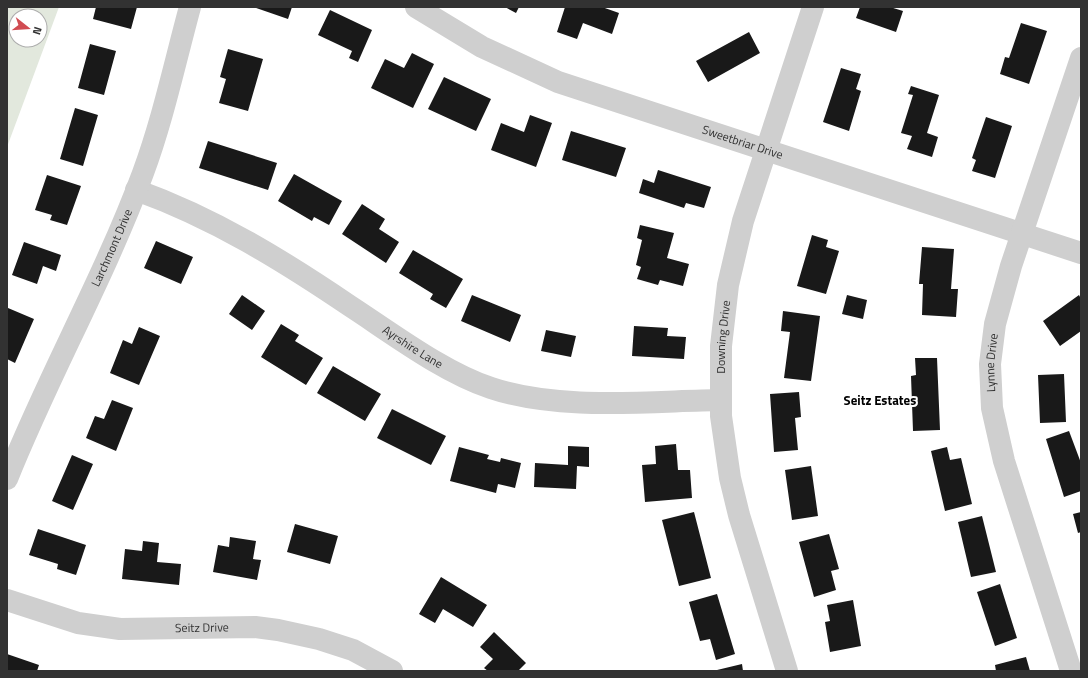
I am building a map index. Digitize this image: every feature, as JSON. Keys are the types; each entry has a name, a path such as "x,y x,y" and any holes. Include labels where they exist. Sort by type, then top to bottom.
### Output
{"street":[{"name":"Larchmont Drive","path":"7,480 136,190 160,121 190,7"},
{"name":"Downing Drive","path":"788,671 739,515 730,478 724,444 721,400 721,346 728,285 743,221 813,7"},
{"name":"Sweetbriar Drive","path":"426,9 482,47 517,65 558,82 1081,253"},
{"name":"Lynne Drive","path":"1071,671 1004,461 992,408 990,364 995,324 1081,58"},
{"name":"Ayrshire Lane","path":"136,190 168,202 240,236 295,269 396,336 456,373 490,388 530,398 573,402 721,400"},
{"name":"Seitz Drive","path":"7,600 78,623 120,629 255,627 278,630 319,639 353,650 392,671"}],"shaded area":[{"path":"7,7 59,7 48,37 48,8 8,8 8,48 44,48 7,147"}],"building":[{"path":"96,7 137,7 131,29 93,19"},
{"path":"253,7 292,7 288,19"},
{"path":"505,7 519,7 516,13"},
{"path":"565,7 602,7 619,13 612,34 583,23 577,39 557,32"},
{"path":"860,7 890,7 903,11 896,32 856,18"},
{"path":"330,10 372,30 358,62 349,58 352,51 318,35"},
{"path":"1021,23 1047,31 1029,84 1000,74 1005,57 1009,58"},
{"path":"749,32 760,53 708,82 696,61"},
{"path":"90,44 116,51 104,95 78,88"},
{"path":"228,49 263,59 248,111 219,103 226,79 220,77"},
{"path":"412,53 434,64 413,108 371,88 385,59 404,68"},
{"path":"841,68 861,74 856,89 861,91 849,131 823,122"},
{"path":"444,77 491,99 476,131 428,109"},
{"path":"911,86 939,95 927,133 938,137 932,157 907,149 912,136 901,133 913,95 908,94"},
{"path":"75,108 98,115 83,166 60,159"},
{"path":"530,115 552,123 536,167 491,150 501,123 524,132"},
{"path":"986,117 1012,126 995,178 972,171 976,160 972,158"},
{"path":"571,131 626,148 616,177 562,160"},
{"path":"208,141 277,163 268,190 199,168"},
{"path":"658,170 711,187 704,208 686,203 684,208 639,193 643,179 654,183"},
{"path":"294,174 342,201 329,225 314,217 312,221 278,201"},
{"path":"47,175 81,186 67,225 50,220 52,215 35,210"},
{"path":"362,204 385,219 379,229 399,242 386,263 342,234"},
{"path":"640,225 674,233 667,258 689,264 683,286 660,280 658,285 637,279 641,267 636,265 642,240 637,238"},
{"path":"812,235 828,240 826,247 839,251 826,294 797,286"},
{"path":"156,241 193,257 181,284 144,268"},
{"path":"24,242 61,255 56,271 43,266 37,284 12,275"},
{"path":"922,247 954,249 951,289 958,289 956,317 922,315 923,284 919,284"},
{"path":"413,250 463,279 446,308 430,299 433,294 399,273"},
{"path":"242,295 265,311 252,330 229,314"},
{"path":"472,295 521,315 510,342 461,321"},
{"path":"847,295 867,300 863,319 842,314"},
{"path":"1079,295 1081,299 1081,331 1060,346 1043,321"},
{"path":"8,308 34,319 15,363 7,359"},
{"path":"783,311 820,316 811,381 784,378 790,332 781,331"},
{"path":"281,324 299,335 295,341 323,358 306,385 261,357"},
{"path":"634,326 668,328 667,336 686,337 684,359 632,356"},
{"path":"139,327 160,336 139,385 110,373 123,340 132,344"},
{"path":"546,330 576,336 571,357 541,351"},
{"path":"915,358 937,358 940,430 913,431 911,376 916,375"},
{"path":"333,366 381,394 365,421 317,393"},
{"path":"1064,374 1066,422 1040,423 1038,375"},
{"path":"799,392 801,417 795,418 798,450 774,452 770,394"},
{"path":"112,400 133,408 116,451 86,438 95,416 104,419"},
{"path":"392,409 446,436 431,465 377,438"},
{"path":"1069,431 1081,463 1081,491 1064,497 1046,439"},
{"path":"676,444 678,470 690,470 692,498 645,502 642,465 656,464 655,446"},
{"path":"568,446 589,447 589,467 577,466 576,489 534,487 535,463 568,465"},
{"path":"459,447 489,455 487,459 500,462 501,458 521,463 515,488 498,484 496,493 450,481"},
{"path":"947,447 950,460 961,458 972,504 945,511 931,451"},
{"path":"72,455 93,464 73,510 52,501"},
{"path":"811,466 818,516 792,520 785,470"},
{"path":"694,512 711,578 679,586 662,520"},
{"path":"1081,512 1081,532 1078,533 1073,514"},
{"path":"982,516 996,572 971,577 958,522"},
{"path":"295,524 338,536 330,564 287,552"},
{"path":"38,529 86,545 76,575 57,569 58,564 29,555"},
{"path":"829,534 839,569 831,571 836,590 814,597 799,542"},
{"path":"230,537 256,541 253,559 261,560 257,580 213,572 218,545 229,547"},
{"path":"143,541 159,543 157,562 181,564 179,585 122,579 125,549 142,551"},
{"path":"441,577 487,605 473,627 443,609 435,623 419,614"},
{"path":"1000,584 1017,638 995,646 977,592"},
{"path":"717,594 735,654 716,660 710,639 700,641 689,602"},
{"path":"853,600 861,646 830,652 825,622 830,621 827,605"},
{"path":"494,632 526,663 518,671 488,671 484,668 493,659 480,647"},
{"path":"7,654 39,665 37,671 7,671"},
{"path":"1026,657 1030,671 996,671 995,665"},
{"path":"742,664 743,671 717,671 717,670"}],"district":[{"name":"Seitz Estates","path":"880,400"}]}
